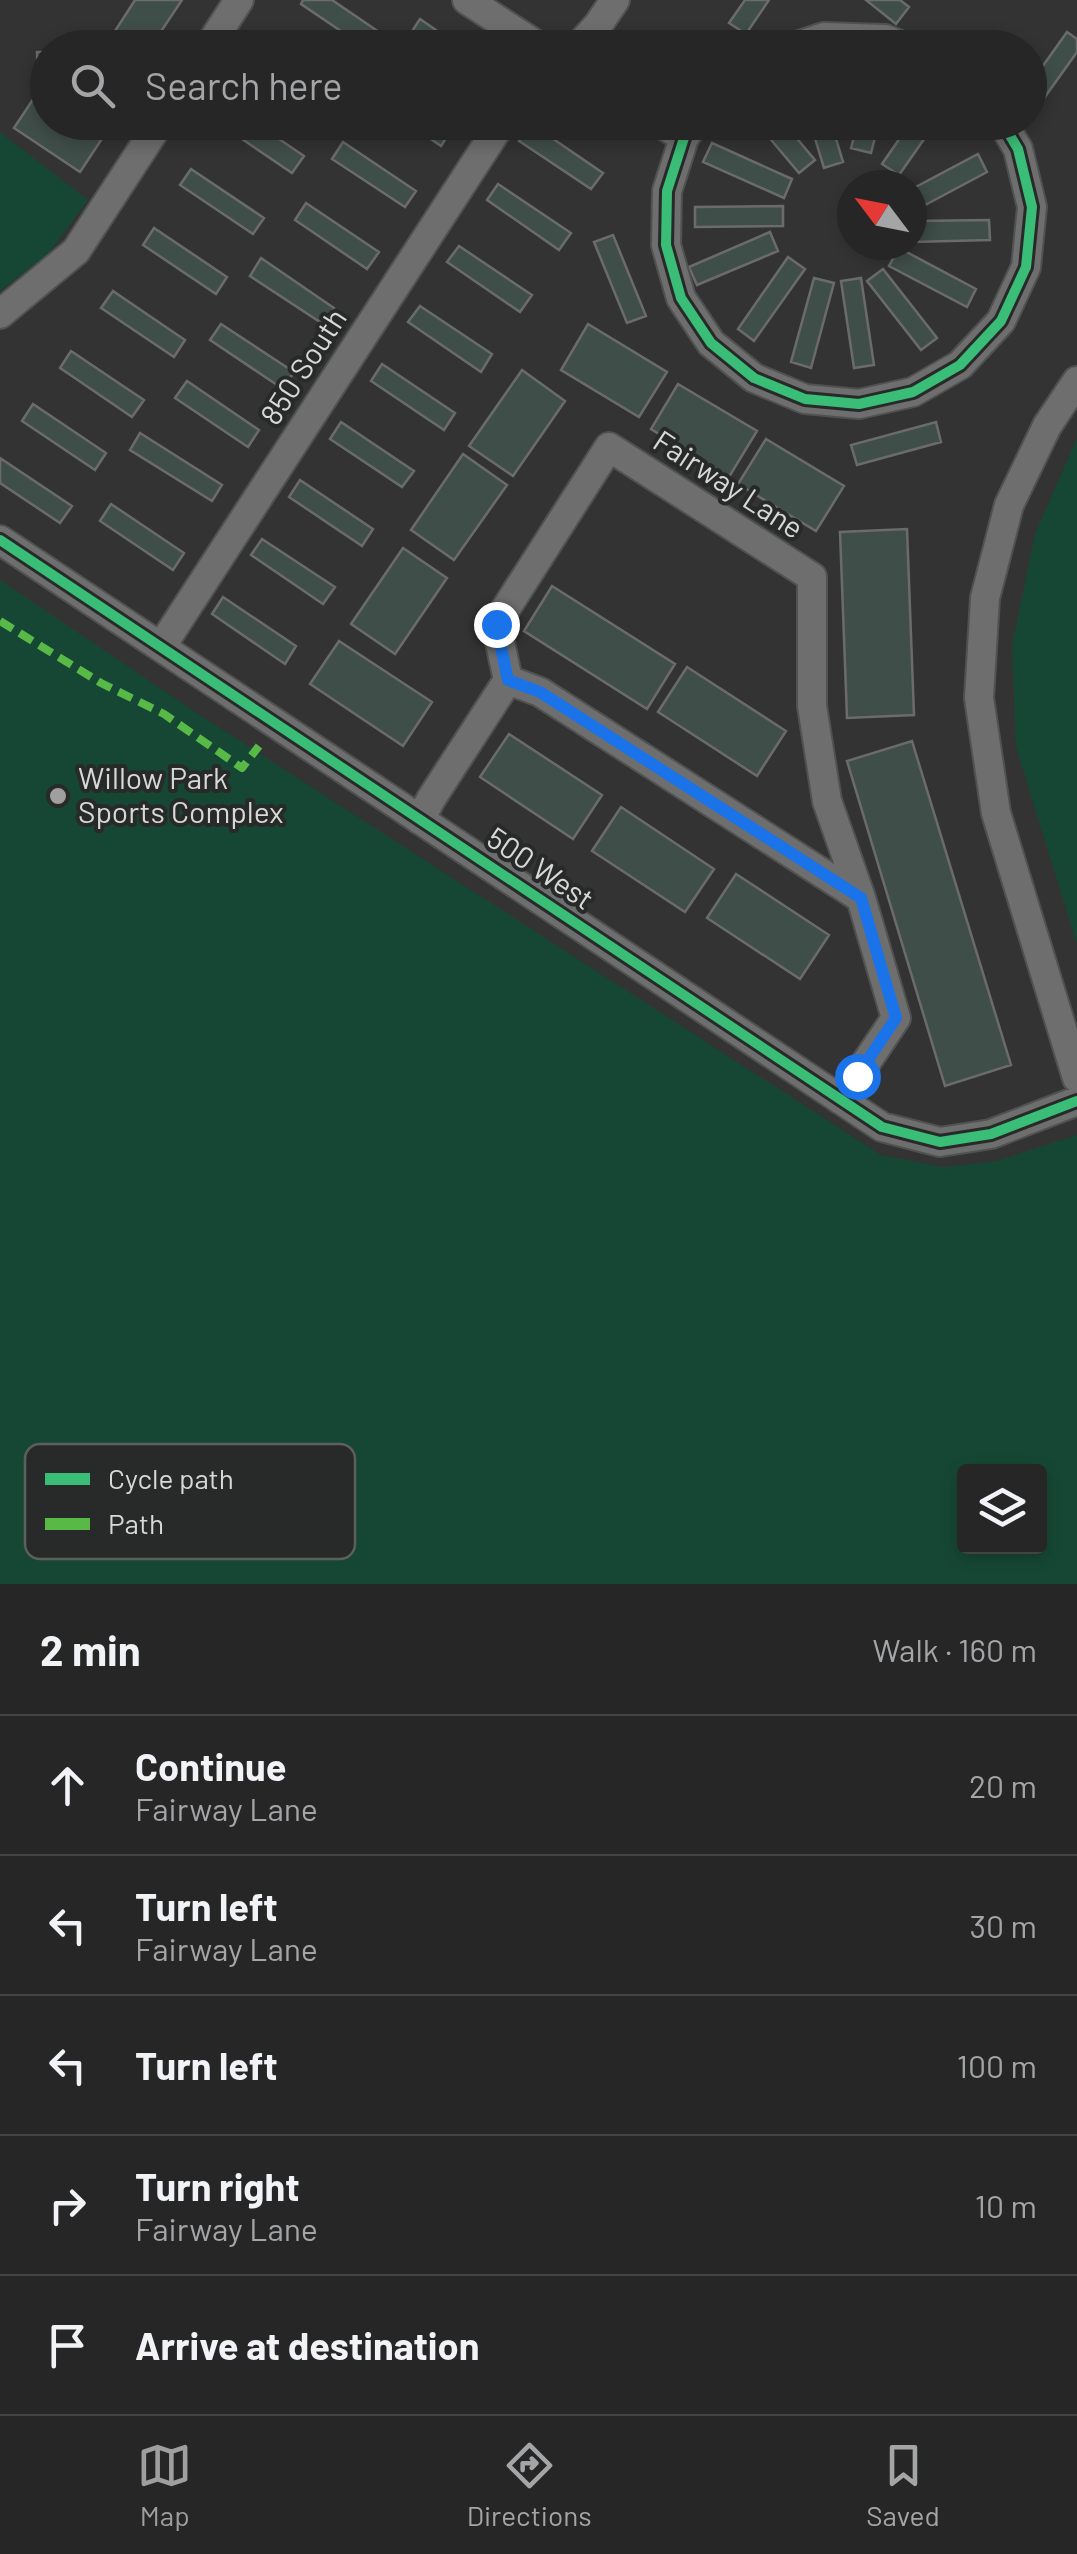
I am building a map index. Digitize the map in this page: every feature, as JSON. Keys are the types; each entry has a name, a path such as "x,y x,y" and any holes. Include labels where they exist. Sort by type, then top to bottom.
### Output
{"street":[{"path":"220,30 239,0"},
{"path":"467,0 513,30"},
{"path":"594,30 615,0"},
{"path":"0,314 76,251 148,140"},
{"name":"850 South","path":"161,647 490,140"},
{"path":"685,140 667,190 666,245 681,298 712,344 754,378 805,399 859,404 912,392 960,365 1001,321 1026,266 1032,207 1013,140"},
{"path":"1077,380 1047,426 1009,505 984,598 979,698 996,813 1077,1078"},
{"name":"Fairway Lane","path":"508,680 496,624 610,447 812,577 812,706 827,802 861,898 896,1018 841,1100"},
{"name":"500 West","path":"0,540 882,1127 940,1142 991,1134 1077,1101"},
{"path":"420,820 508,680 540,692 861,898"}],"green space":[{"path":"0,132 88,200 49,253 0,291"},
{"path":"1077,438 1077,944 1016,747 1012,645 1035,534"},
{"path":"0,580 197,713 881,1155 943,1167 997,1161 1077,1135 1077,1584 0,1584"}],"building":[{"path":"135,0 182,0 162,30 116,30"},
{"path":"303,0 332,0 376,30 339,30 301,4"},
{"path":"745,0 769,0 749,30 729,23"},
{"path":"866,0 900,0 909,7 896,24"},
{"path":"420,19 436,30 413,30"},
{"path":"1067,32 1077,39 1077,52 1047,94 1047,60"},
{"path":"30,104 30,139 14,128"},
{"path":"32,140 101,140 80,172"},
{"path":"244,140 280,140 304,156 292,173"},
{"path":"555,140 603,173 591,189 519,141"},
{"path":"771,140 798,140 815,160 799,173"},
{"path":"815,140 836,140 843,162 824,168"},
{"path":"853,140 874,140 871,153 851,148"},
{"path":"899,140 923,140 902,170 891,170 882,164"},
{"path":"343,142 416,191 405,207 332,159"},
{"path":"712,143 792,179 784,198 703,162"},
{"path":"978,154 987,172 927,204 927,181"},
{"path":"191,169 264,218 253,234 180,185"},
{"path":"498,184 571,233 559,250 487,200"},
{"path":"306,203 379,252 367,269 295,220"},
{"path":"783,206 783,226 695,227 695,207"},
{"path":"989,220 990,240 927,242 927,221"},
{"path":"154,228 227,277 216,294 143,245"},
{"path":"770,232 778,251 697,285 689,267"},
{"path":"613,235 646,316 627,323 594,242"},
{"path":"459,246 532,295 520,312 447,262"},
{"path":"788,257 805,269 754,341 738,329"},
{"path":"261,258 334,308 323,324 250,276"},
{"path":"892,260 922,260 976,289 967,307 889,266"},
{"path":"883,269 937,338 921,350 867,281"},
{"path":"814,278 834,283 811,368 791,362"},
{"path":"861,278 874,365 854,368 841,281"},
{"path":"113,291 185,340 174,357 101,308"},
{"path":"420,306 492,354 481,372 408,322"},
{"path":"221,324 294,372 283,389 210,340"},
{"path":"588,324 667,372 639,417 561,370"},
{"path":"71,351 144,400 132,417 60,368"},
{"path":"382,364 455,413 444,430 371,381"},
{"path":"522,370 565,401 513,476 469,446"},
{"path":"187,381 259,430 248,447 175,398"},
{"path":"678,384 757,431 729,477 651,429"},
{"path":"33,404 106,453 95,470 22,421"},
{"path":"341,422 414,471 402,487 330,439"},
{"path":"936,422 941,442 857,465 851,445"},
{"path":"140,433 222,485 212,501 130,450"},
{"path":"766,439 844,486 816,531 738,484"},
{"path":"463,454 507,485 454,560 411,530"},
{"path":"0,458 72,506 60,523 0,483"},
{"path":"300,480 373,529 362,546 289,497"},
{"path":"111,504 184,553 173,570 100,521"},
{"path":"907,529 914,715 847,718 840,532"},
{"path":"262,539 335,587 323,604 251,555"},
{"path":"403,548 447,578 395,654 351,624"},
{"path":"552,586 675,664 647,709 524,631"},
{"path":"223,597 296,646 285,664 212,614"},
{"path":"339,641 432,702 403,746 310,684"},
{"path":"687,667 786,731 757,776 658,712"},
{"path":"509,734 602,795 573,839 480,777"},
{"path":"912,741 1011,1065 945,1086 847,761"},
{"path":"621,807 714,869 685,912 592,851"},
{"path":"736,874 829,935 800,979 707,918"}],"marked path":[{"path":"0,621 101,683 164,714 242,768 259,746"}],"cycle path":[{"path":"683,140 667,191 666,245 681,298 711,343 754,378 805,399 859,404 913,392 960,365 1001,321 1026,267 1032,207 1013,140"},
{"path":"0,540 882,1127 940,1142 991,1134 1077,1101"}],"place":[{"name":"Willow Park Sports Complex","path":"58,796"}],"route":[{"path":"496,624 508,680 540,692 861,898 896,1018 857,1076"}]}
